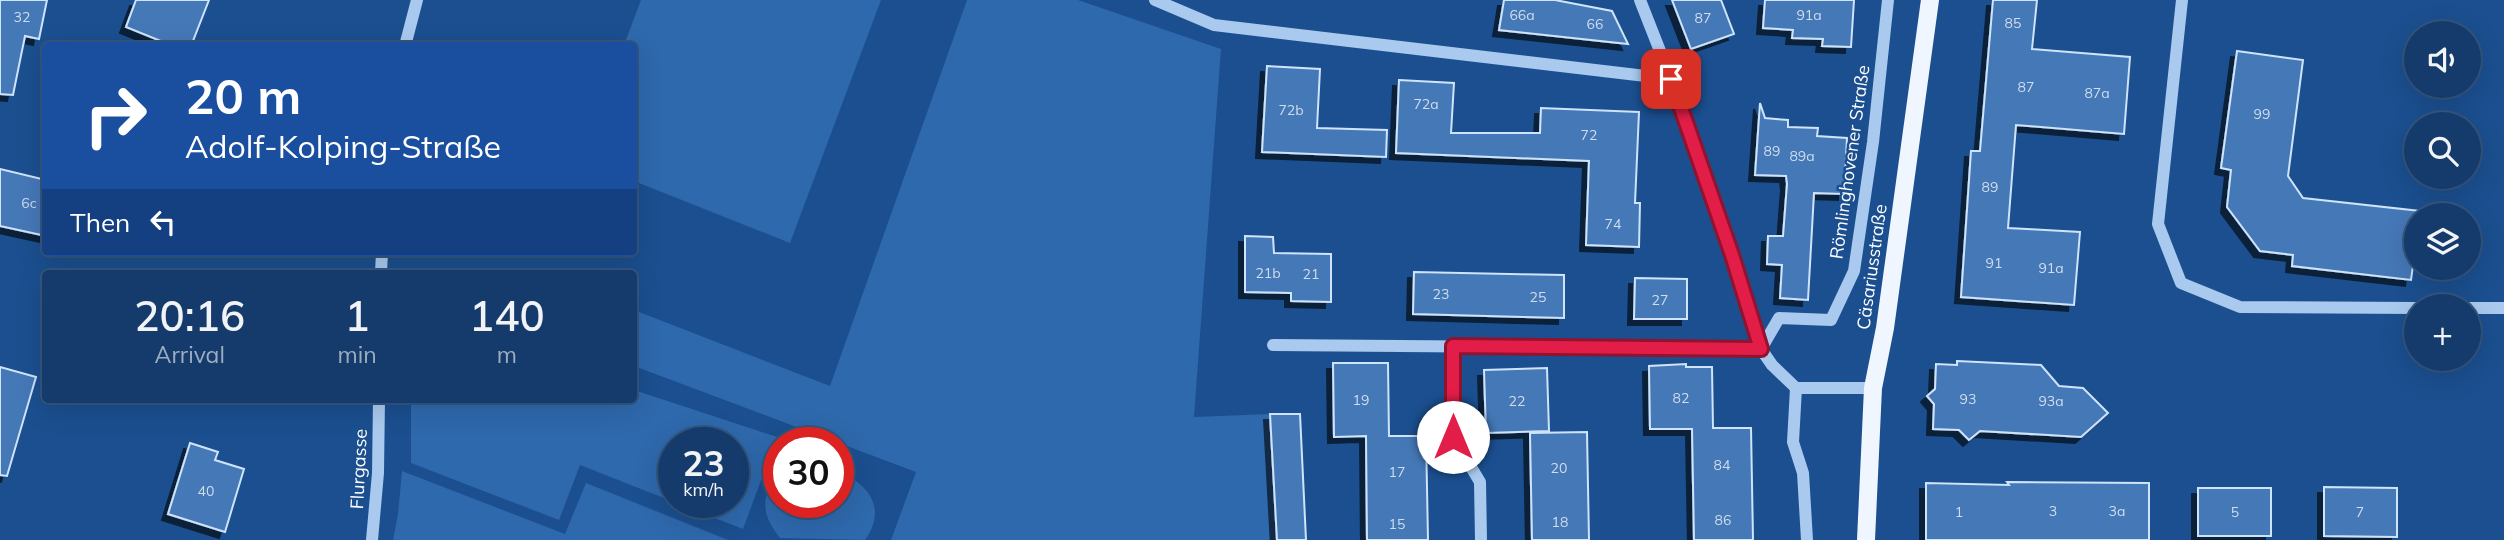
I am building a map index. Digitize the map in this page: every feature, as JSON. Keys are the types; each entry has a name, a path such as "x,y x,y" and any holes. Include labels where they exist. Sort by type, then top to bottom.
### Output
{"main road":[{"name":"Cäsariusstraße","path":"1866,540 1873,388 1885,328 1930,0"}],"street":[{"path":"406,42 418,0"},
{"path":"1154,0 1214,25 1671,79"},
{"path":"1640,0 1671,79 1732,255 1761,349 1772,365 1796,388 1873,388"},
{"name":"Römlinghovener Straße","path":"1761,349 1779,318 1831,320 1854,271 1873,142 1888,0"},
{"path":"2182,0 2158,224 2181,283 2239,307 2404,307"},
{"path":"2481,308 2504,308"},
{"path":"1273,345 1761,349"},
{"path":"1453,346 1453,437 1480,482 1481,540"},
{"path":"1796,388 1793,442 1802,473 1807,540"},
{"name":"Flurgasse","path":"372,540 378,473 379,403"}],"shaded area":[{"path":"641,0 881,0 790,243 637,182 637,42 625,42"},
{"path":"967,0 1078,0 1221,49 1194,417 1270,414 1275,540 891,540 916,472 854,449 854,427 796,427 637,367 637,311 830,386"},
{"path":"637,391 747,427 658,427 658,496 580,465 559,520 411,463 411,403 637,403"},
{"path":"749,428 763,432 763,475 749,513"},
{"path":"402,471 565,534 586,483 658,512 658,518 673,518 728,540 393,540"},
{"path":"854,480 872,499 875,508 875,518 865,540 780,538 768,518 854,518"},
{"path":"715,518 747,518 743,529"}],"building":[{"path":"0,0 47,0 39,39 25,36 13,95 0,94"},
{"path":"136,0 209,0 193,42 163,42 126,27"},
{"path":"1504,0 1555,0 1612,11 1628,44 1499,30"},
{"path":"1672,0 1721,0 1734,34 1691,49"},
{"path":"1765,0 1854,0 1851,47 1822,46 1823,39 1792,38 1793,30 1763,28"},
{"path":"1993,0 2037,0 2032,49 2130,57 2124,134 2016,125 2008,228 2080,232 2074,305 1961,297 1971,151 1980,151"},
{"path":"2237,51 2303,60 2288,176 2303,198 2404,209 2404,279 2292,266 2293,255 2260,251 2227,207 2231,170 2221,168"},
{"path":"1267,66 1320,69 1317,128 1387,130 1386,157 1262,152"},
{"path":"1399,80 1454,83 1451,133 1540,133 1541,108 1639,112 1635,203 1640,203 1639,247 1586,245 1589,161 1396,153"},
{"path":"1760,103 1765,118 1788,120 1788,127 1818,128 1817,136 1847,138 1844,194 1814,193 1808,300 1780,298 1782,265 1767,264 1768,236 1783,236 1787,184 1786,176 1755,175"},
{"path":"0,169 42,179 42,235 0,226"},
{"path":"1245,236 1273,237 1274,253 1331,254 1331,302 1291,301 1291,293 1245,292"},
{"path":"1414,272 1564,275 1564,318 1413,314"},
{"path":"1635,278 1687,279 1687,319 1634,319"},
{"path":"1957,361 2041,365 2059,386 2083,388 2108,413 2081,437 1980,431 1969,440 1959,430 1933,429 1934,404 1927,396 1935,389 1936,364 1957,365"},
{"path":"1333,363 1388,363 1389,436 1426,436 1428,540 1367,540 1366,436 1334,437"},
{"path":"1686,364 1686,367 1712,367 1713,428 1751,428 1753,540 1694,540 1692,429 1650,429 1649,366"},
{"path":"0,367 36,377 7,476 0,475"},
{"path":"1547,368 1549,431 1486,433 1484,370"},
{"path":"1270,414 1300,414 1306,540 1277,540"},
{"path":"1587,432 1589,540 1532,540 1530,433"},
{"path":"190,443 218,452 215,460 244,469 225,532 168,514"},
{"path":"2007,482 2149,483 2149,540 1926,540 1926,483 2009,485"},
{"path":"2324,487 2397,488 2397,537 2324,536"},
{"path":"2198,488 2271,488 2271,536 2198,536"}],"route":[{"path":"1453,437 1453,346 1761,349 1732,255 1671,79"}]}
